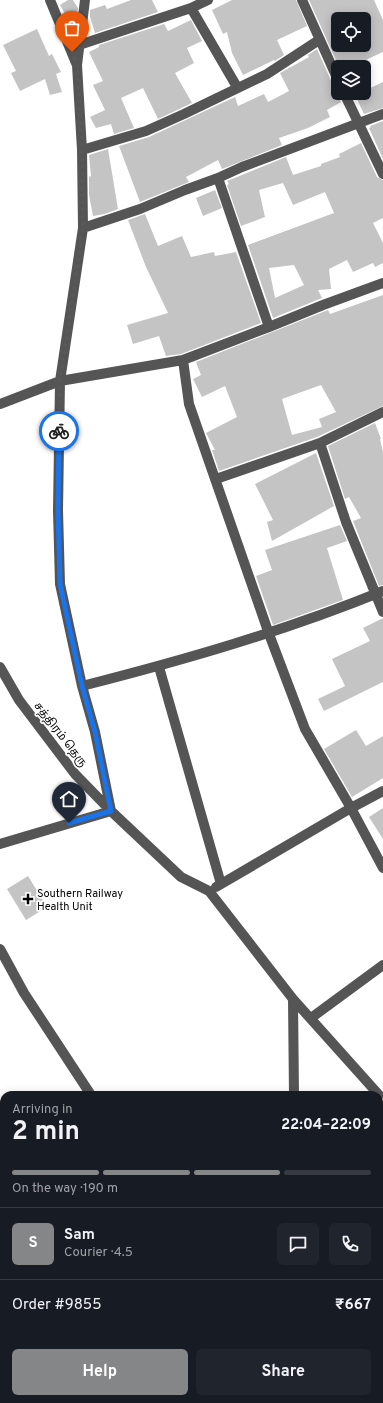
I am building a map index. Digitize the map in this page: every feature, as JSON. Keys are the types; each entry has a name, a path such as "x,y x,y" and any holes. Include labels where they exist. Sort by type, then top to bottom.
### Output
{"street":[{"path":"50,0 77,65"},
{"path":"0,844 111,811 95,732 82,686 60,584 58,510 60,381 83,228 82,150 77,65 85,0"},
{"path":"79,45 191,8 208,0"},
{"path":"302,0 331,65"},
{"path":"191,8 237,88"},
{"path":"82,150 146,131 267,74 319,40"},
{"path":"347,100 383,174"},
{"path":"83,228 140,209 242,167 383,114"},
{"path":"218,178 269,327"},
{"path":"0,404 60,381 183,360 383,283"},
{"path":"183,360 189,404 269,634 305,729 351,808 383,868"},
{"path":"216,479 320,443 383,412"},
{"path":"320,443 346,522 379,593 383,612"},
{"path":"82,686 159,667 269,634 379,593"},
{"name":"சத்திரம் தெரு","path":"0,666 19,700 75,774 111,811 181,877 209,891"},
{"path":"159,667 221,884"},
{"path":"375,1091 293,999 209,891 351,808 383,791"},
{"path":"0,949 24,993 88,1091"},
{"path":"311,1018 383,965"},
{"path":"293,999 294,1091"}],"building":[{"path":"68,0 73,0 78,8 77,15 68,19 60,5"},
{"path":"131,0 152,0 158,12 95,33 90,17 90,10 105,5 107,9"},
{"path":"232,0 296,0 307,26 277,40 284,55 275,61 274,60 243,75 232,53 227,32 223,34 212,10"},
{"path":"309,0 374,0 383,20 383,52 366,60 336,60 332,52 371,52 371,12 331,12 331,49"},
{"path":"191,20 202,41 187,48 194,63 175,73 192,103 158,119 143,88 121,98 134,128 114,134 111,124 96,128 90,117 105,110 93,85 103,81 89,52 99,47 99,45 164,24 168,31"},
{"path":"37,29 49,56 52,54 61,72 56,74 62,92 50,95 45,79 20,91 11,73 16,71 3,45"},
{"path":"317,49 331,81 331,100 340,100 341,102 327,110 330,117 308,128 279,138 282,145 222,169 218,160 186,177 189,182 140,202 119,146 149,137 235,97 238,106 264,94 268,102 289,91 280,73 309,57 308,55"},
{"path":"383,82 383,108 364,114 357,100 371,100 371,88"},
{"path":"383,121 383,159 369,128 371,127 370,126"},
{"path":"361,143 377,177 383,180 383,218 373,223 383,243 383,263 375,267 373,263 353,272 347,260 329,269 331,289 318,290 322,298 273,318 248,245 334,213 325,192 293,205 283,183 259,190 265,217 241,226 227,181 286,157 293,175 321,166 321,164 340,157 339,154","holes":["294,265 304,285 275,298 269,268"]},
{"path":"108,149 118,209 105,214 93,216 89,195 89,177 91,176 89,155"},
{"path":"215,190 222,208 203,216 196,198"},
{"path":"145,214 158,246 182,236 191,257 214,252 215,256 236,252 261,323 181,354 166,356 159,336 133,344 127,325 168,313 146,267 128,220"},
{"path":"383,295 383,406 317,437 219,471 212,450 215,450 206,433 237,417 225,386 202,397 193,379 201,375 196,362 328,310 330,314","holes":["321,385 336,412 319,419 322,427 292,435 282,399"]},
{"path":"375,423 381,439 383,452 383,585 379,586 353,521 361,518 349,497 345,499 328,446"},
{"path":"316,453 334,506 272,541 267,522 273,520 255,484"},
{"path":"340,525 347,541 327,548 343,600 273,625 256,576 272,570 265,550"},
{"path":"383,618 383,682 324,711 318,699 345,686 332,659 370,641 363,628"},
{"path":"356,730 366,746 383,736 383,778 352,797 324,749"},
{"path":"383,808 383,839 369,817"},
{"path":"28,876 47,907 26,920 7,889"}],"way so far":[{"path":"59,431 60,381 83,228 82,150 77,65 72,52"}],"place":[{"name":"Southern Railway Health Unit","path":"28,899"}],"route":[{"path":"59,431 58,510 60,584 82,686 95,732 111,811 69,823"}]}
